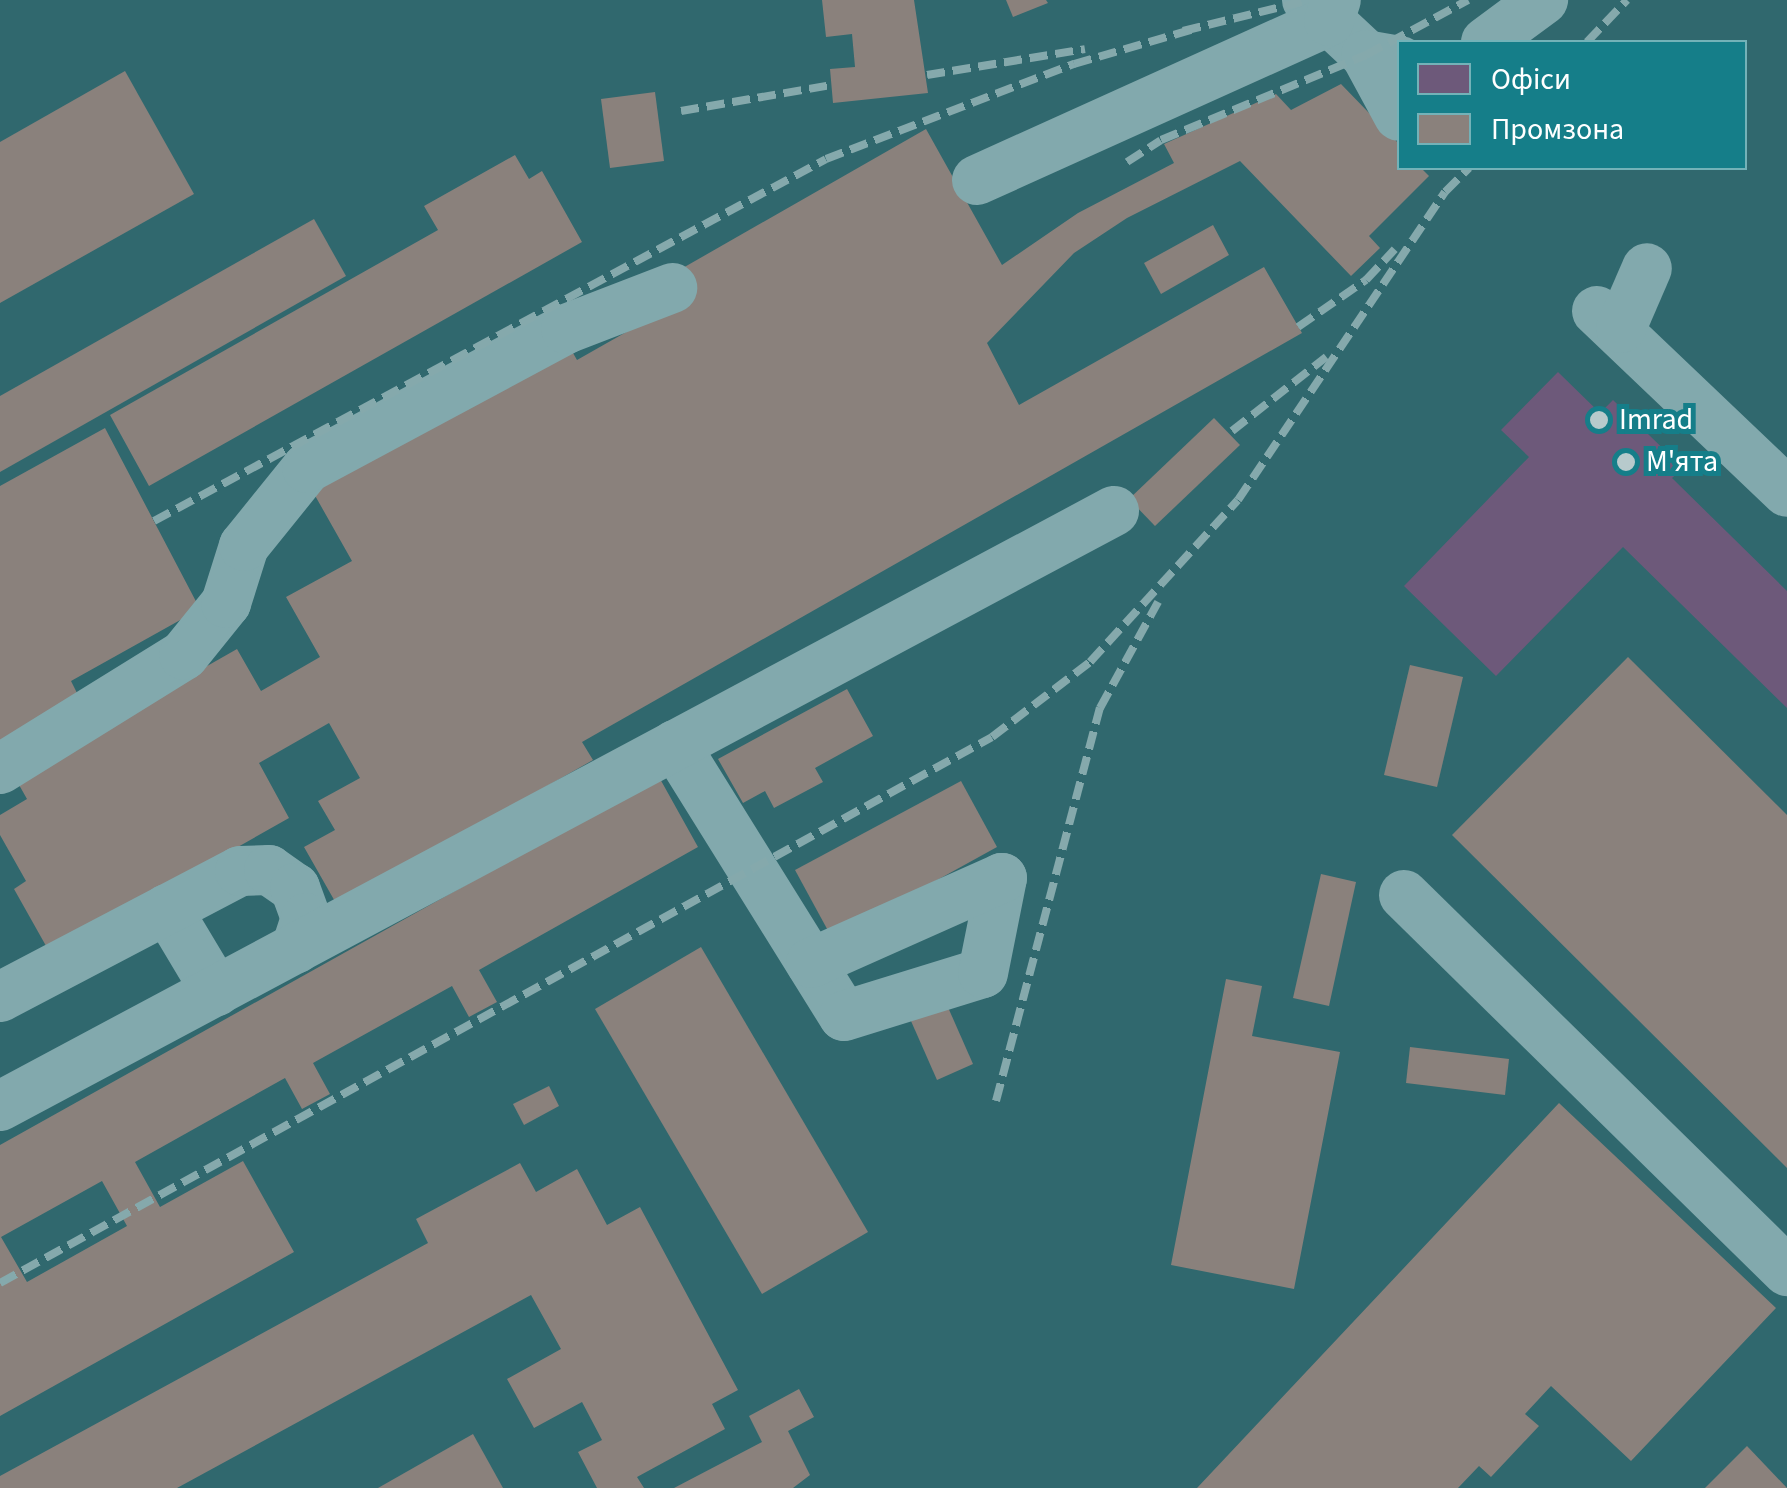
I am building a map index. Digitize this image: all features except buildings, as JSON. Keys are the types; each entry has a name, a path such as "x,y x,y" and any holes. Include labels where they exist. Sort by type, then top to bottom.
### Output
{"street":[{"path":"1489,40 1543,0"},
{"path":"977,180 1324,7 1382,58 1397,109"},
{"path":"1646,268 1609,319 1787,492"},
{"path":"0,769 184,655 226,603 244,546 306,468 566,328 672,288"},
{"path":"0,1106 1114,511"},
{"path":"675,746 811,964"},
{"path":"0,997 240,871 269,870 295,888 306,918 296,948"},
{"path":"1404,894 1787,1271"},
{"path":"167,910 216,991"}],"railway":[{"path":"1183,31 1309,0"},
{"path":"1127,162 1161,140 1366,55 1468,0"},
{"path":"1589,40 1627,0"},
{"path":"154,521 826,159 1074,64 1197,28"},
{"path":"927,75 1085,49"},
{"path":"681,111 831,85"},
{"path":"0,1283 992,737 1090,662 1238,500 1445,192 1467,170"},
{"path":"1298,327 1366,280 1395,249"},
{"path":"1232,431 1326,357"},
{"path":"996,1101 1100,708 1158,602"}],"place":[{"name":"Imrad","path":"1599,420"},
{"name":"М'ята","path":"1626,462"}]}
